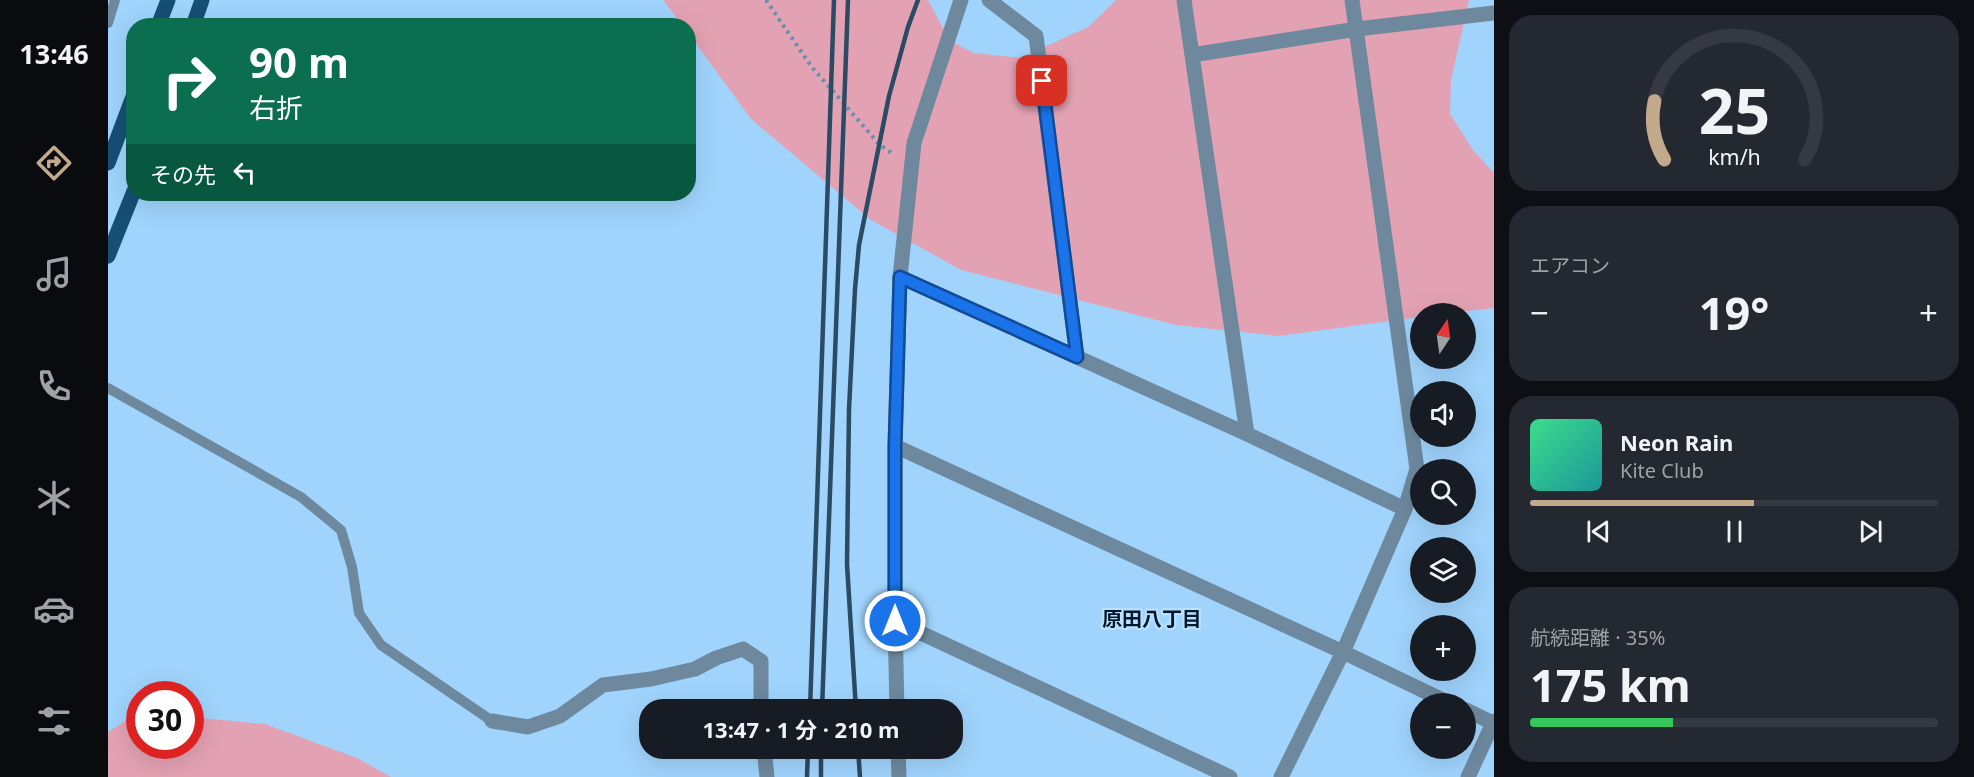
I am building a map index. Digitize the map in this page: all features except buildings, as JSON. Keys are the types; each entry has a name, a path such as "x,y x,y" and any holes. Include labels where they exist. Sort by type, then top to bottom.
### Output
{"main road":[{"path":"161,18 168,0"},
{"path":"196,18 202,0"},
{"path":"108,163 126,115"},
{"path":"108,256 130,201"}],"street":[{"path":"897,699 895,446 900,277 914,143 961,0"},
{"path":"989,0 1036,36 1077,357"},
{"path":"1184,0 1247,434"},
{"path":"1281,777 1343,652 1405,509 1416,469 1352,0"},
{"path":"1192,55 1357,29 1494,13"},
{"path":"900,277 1247,434 1405,509"},
{"path":"895,446 1428,693"},
{"path":"895,621 1230,777"},
{"path":"492,721 528,727 560,716 603,685 651,679 695,669 716,658 743,649 761,661 761,699"},
{"path":"1467,777 1494,723 1476,715"},
{"path":"765,759 767,777"},
{"path":"898,759 899,777"}],"lane":[{"path":"108,23 115,0"},
{"path":"108,388 301,497 341,530 352,567 359,614 381,645 492,721"}],"path":[{"path":"766,0 811,66 831,86 879,144 911,168"}],"shaded area":[{"path":"663,0 928,0 950,41 974,53 1020,58 1088,27 1116,0 1469,0 1451,80 1450,114 1473,150 1494,173 1494,308 1476,310 1476,303 1410,303 1410,318 1278,336 1176,325 961,270 871,220 751,119 696,44 696,18 677,18"},
{"path":"204,718 265,724 357,758 391,777 108,777 108,732 126,721 126,759 204,759"}],"railway":[{"path":"810,699 834,0"},
{"path":"822,699 848,0"},
{"path":"855,699 847,564 849,409 855,289 859,245 889,96 918,0"},
{"path":"807,777 808,759"},
{"path":"821,759 821,777"},
{"path":"859,759 860,777"}],"district":[{"name":"原田八丁目","path":"1152,618"}],"route":[{"path":"895,621 895,446 900,277 1077,357 1042,81"}]}
